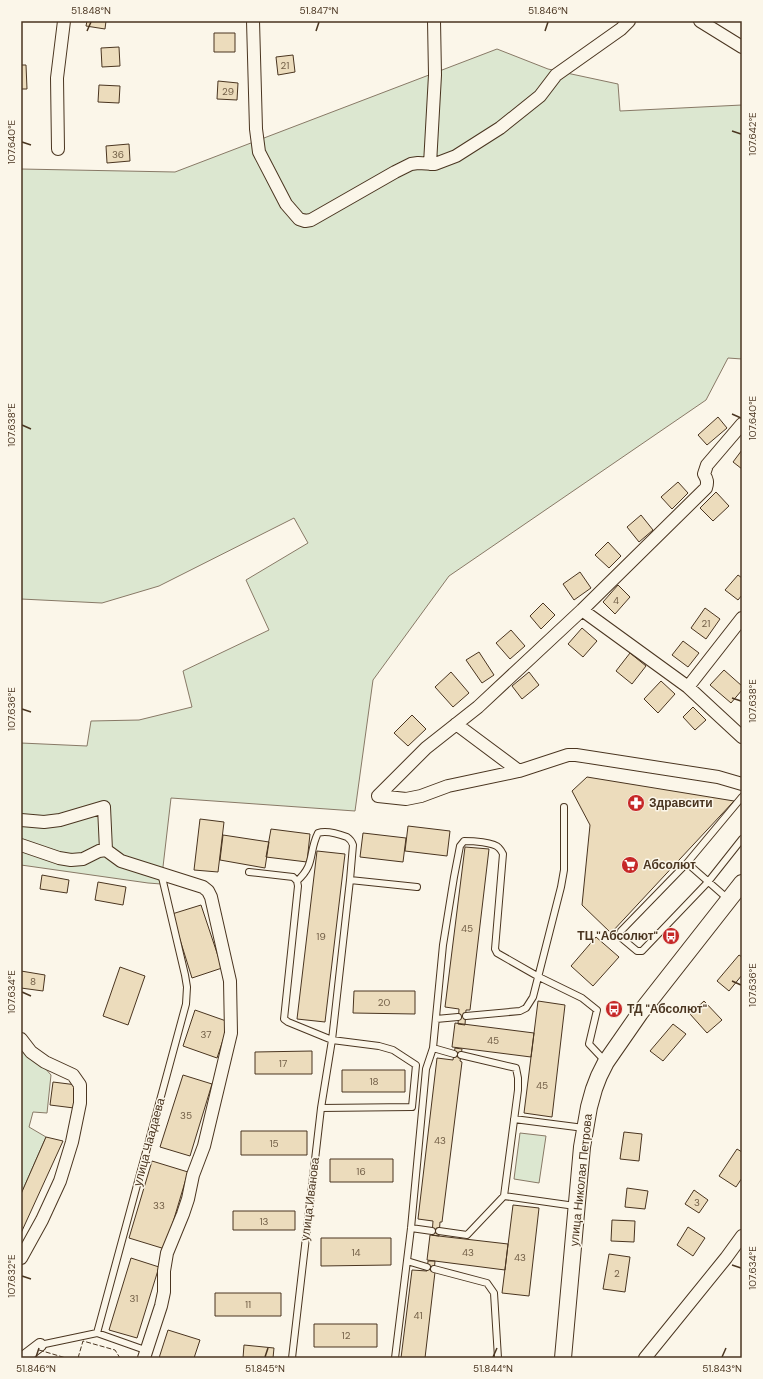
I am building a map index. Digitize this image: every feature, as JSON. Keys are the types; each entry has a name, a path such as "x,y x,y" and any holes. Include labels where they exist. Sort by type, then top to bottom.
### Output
{"main road":[{"name":"улица Николая Петрова","path":"563,1358 582,1146 594,1089 606,1062 640,1013 742,883"}],"street":[{"path":"58,149 57,78 64,21"},
{"path":"253,21 256,129 259,152 286,204 299,219 305,221 311,220 411,164 440,163 456,156 500,128 540,96 556,75 621,29 629,21"},
{"path":"430,164 436,75 434,21"},
{"path":"700,21 742,47"},
{"path":"742,424 705,469 704,474 708,483 706,488 582,610 478,707 426,748 378,796 406,799 422,796 448,786 519,771 560,756 576,754 718,777 742,784"},
{"path":"582,610 688,687 742,737"},
{"path":"688,687 742,618"},
{"path":"456,724 519,771"},
{"path":"21,820 44,822 60,820 104,807 106,850"},
{"path":"21,845 59,858 71,860 83,859 99,851 106,850 121,861 203,887 208,891 211,897 230,981 231,1033 204,1146 193,1175 183,1214 167,1253 164,1271 164,1292 161,1306 145,1354"},
{"path":"21,1039 31,1052 45,1062 73,1075 80,1085 80,1103 72,1142 60,1181 42,1220 21,1258"},
{"path":"645,1358 742,1236"},
{"path":"23,1358 40,1345"}],"lane":[{"path":"742,797 687,863 621,931 619,936 637,951 642,950 708,882 742,839"},
{"path":"466,1016 520,1011 526,1008 530,1003 539,977 564,870 564,807"},
{"name":"улица Иванова","path":"292,1358 321,1108 332,1040 350,880 352,842 348,838 323,831 318,833 315,838 309,866 305,873 297,881"},
{"path":"395,1358 411,1228 426,1069 433,1048 443,945 450,900 460,846 464,841 493,845 499,848 503,854 495,949 497,953 539,977 582,998 597,1010 589,1044 606,1062"},
{"path":"687,863 729,900"},
{"path":"249,872 293,877 297,881 298,886 284,1018 288,1022 332,1040 379,1046 393,1050 416,1066 412,1107 321,1108"},
{"name":"улица Чаадаева","path":"97,1333 186,1004 187,987 185,975 161,873"},
{"path":"350,880 416,887"},
{"path":"436,1019 458,1017"},
{"path":"433,1048 454,1054"},
{"path":"439,1232 467,1235 504,1196 514,1119 518,1078 516,1068 461,1055"},
{"path":"514,1119 585,1128"},
{"path":"504,1196 577,1206"},
{"path":"411,1228 432,1230"},
{"path":"407,1261 427,1267"},
{"path":"434,1269 487,1283 494,1293 498,1358"},
{"path":"40,1345 97,1333 145,1354"}],"green space":[{"path":"497,49 548,69 618,84 620,111 742,105 742,359 728,358 706,400 449,576 373,680 355,811 171,798 161,884 21,865 21,743 87,746 91,721 139,720 192,707 183,671 269,630 246,580 308,543 294,518 159,586 102,603 21,599 21,169 175,172"},
{"path":"21,1041 51,1075 47,1113 33,1112 29,1127 46,1137 21,1194"},
{"path":"520,1133 546,1136 539,1183 514,1179"}],"building":[{"path":"87,21 106,21 105,29 86,26"},
{"path":"214,33 235,33 235,52 214,52"},
{"path":"119,47 120,66 102,67 101,48"},
{"path":"293,55 295,72 278,75 276,57"},
{"path":"21,65 26,65 27,89 21,89"},
{"path":"218,81 238,83 237,100 217,99"},
{"path":"99,85 120,86 119,103 98,102"},
{"path":"129,144 130,161 107,163 106,146"},
{"path":"718,417 727,428 707,445 698,435"},
{"path":"742,450 742,469 733,462"},
{"path":"678,482 688,493 672,509 661,497"},
{"path":"716,492 729,506 713,521 700,508"},
{"path":"641,515 653,530 639,542 627,527"},
{"path":"608,542 621,556 609,568 595,555"},
{"path":"580,572 591,588 574,600 563,584"},
{"path":"738,575 742,578 742,595 738,600 725,590"},
{"path":"618,585 630,597 615,614 603,602"},
{"path":"543,603 555,615 541,629 530,616"},
{"path":"705,608 720,619 706,639 691,628"},
{"path":"582,628 597,641 583,657 568,644"},
{"path":"511,630 525,646 510,659 496,643"},
{"path":"683,641 699,653 688,667 672,655"},
{"path":"479,652 494,675 482,683 466,660"},
{"path":"630,653 646,666 632,684 616,671"},
{"path":"724,670 742,686 742,690 731,703 710,685"},
{"path":"451,672 469,693 453,707 435,687"},
{"path":"529,672 539,685 522,699 512,686"},
{"path":"661,681 675,694 658,713 644,699"},
{"path":"693,707 706,720 695,730 683,717"},
{"path":"412,715 426,729 408,746 394,733"},
{"name":"Абсолют","path":"587,777 734,801 611,933 582,905 590,825 572,791"},
{"path":"200,819 224,822 218,872 194,870"},
{"path":"408,826 450,831 447,856 405,851"},
{"path":"271,829 310,834 307,862 266,857"},
{"path":"363,833 406,838 403,862 360,857"},
{"path":"223,835 269,842 265,868 220,860"},
{"path":"465,847 489,849 470,1010 466,1010 465,1025 458,1024 459,1009 445,1007"},
{"path":"317,851 345,854 325,1022 297,1019"},
{"path":"42,875 69,880 67,893 40,889"},
{"path":"98,882 126,887 123,905 95,900"},
{"path":"201,905 222,968 192,978 172,914"},
{"path":"596,937 619,957 593,986 571,966"},
{"path":"739,955 742,957 742,975 729,991 717,981"},
{"path":"120,967 145,976 128,1025 103,1016"},
{"path":"21,971 45,975 43,991 21,988"},
{"path":"354,991 415,991 415,1014 353,1013"},
{"path":"538,1001 565,1005 552,1117 524,1113"},
{"path":"704,1001 722,1020 707,1033 690,1014"},
{"path":"195,1010 229,1022 217,1058 183,1046"},
{"path":"455,1023 534,1033 531,1057 452,1047"},
{"path":"673,1024 686,1034 663,1061 650,1051"},
{"path":"455,1048 462,1049 460,1061 462,1062 439,1236 432,1235 433,1221 418,1219 437,1058 453,1060"},
{"path":"312,1051 312,1074 255,1074 255,1052"},
{"path":"342,1070 405,1070 405,1092 342,1092"},
{"path":"183,1075 212,1084 190,1156 160,1147"},
{"path":"53,1082 77,1085 74,1108 50,1105"},
{"path":"241,1131 307,1131 307,1155 241,1155"},
{"path":"624,1132 642,1134 639,1161 620,1159"},
{"path":"46,1137 63,1141 21,1233 21,1194"},
{"path":"737,1149 742,1152 742,1178 736,1187 719,1176"},
{"path":"330,1159 393,1159 393,1182 330,1182"},
{"path":"152,1161 188,1172 165,1249 129,1238"},
{"path":"627,1188 648,1191 645,1209 625,1207"},
{"path":"694,1190 708,1200 699,1213 685,1204"},
{"path":"513,1205 539,1208 529,1296 502,1293"},
{"path":"233,1211 295,1211 295,1230 233,1230"},
{"path":"612,1220 635,1221 634,1242 611,1241"},
{"path":"688,1227 705,1238 693,1256 677,1245"},
{"path":"430,1235 508,1244 505,1270 427,1260"},
{"path":"321,1238 391,1238 391,1265 321,1266"},
{"path":"609,1254 630,1257 625,1292 603,1289"},
{"path":"131,1258 159,1267 137,1338 109,1330"},
{"path":"428,1261 435,1261 435,1272 425,1358 401,1358 412,1270 427,1271"},
{"path":"215,1293 281,1293 281,1316 215,1316"},
{"path":"314,1324 377,1324 377,1347 314,1347"},
{"path":"168,1330 200,1340 194,1358 159,1358"},
{"path":"244,1345 274,1348 273,1358 243,1358"}],"fence":[{"path":"78,1358 83,1341 115,1350 120,1358"},
{"path":"39,1350 66,1358"}],"place":[{"name":"Здравсити","path":"636,803"},
{"name":"Абсолют","path":"630,865"},
{"name":"ТЦ \"Абсолют\"","path":"671,936"},
{"name":"ТД \"Абсолют\"","path":"614,1009"}]}
